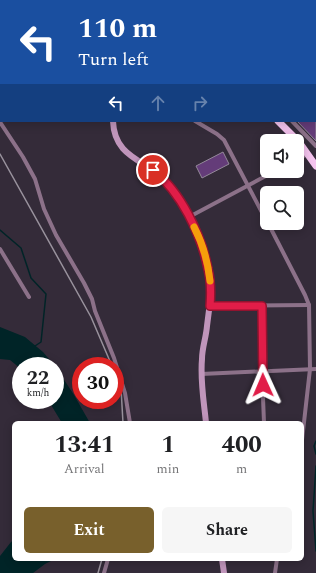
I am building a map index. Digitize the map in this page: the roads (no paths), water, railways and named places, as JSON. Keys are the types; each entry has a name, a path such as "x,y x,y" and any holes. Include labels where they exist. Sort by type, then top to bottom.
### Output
{"highway":[{"path":"279,122 308,153 316,166"}],"main road":[{"path":"113,122 117,138 122,148 128,155 161,176 172,188 199,237 209,270 211,288 207,329 203,346 201,374 206,421"},
{"path":"222,561 224,573"}],"street":[{"path":"0,122 35,178 44,209 56,236 92,299 95,311 114,358 125,393 130,421"},
{"path":"197,122 224,140 260,209"},
{"path":"293,122 316,146"},
{"path":"304,155 308,153"},
{"path":"189,217 262,178"},
{"path":"271,230 309,305 310,369 304,422"},
{"path":"0,248 29,297"},
{"path":"210,306 309,305"},
{"path":"262,306 264,421"},
{"path":"201,374 316,369"},
{"path":"104,573 107,561"},
{"path":"275,573 277,561"}],"waterway":[{"path":"0,230 21,248 31,278 46,294 41,342 35,346"},
{"path":"316,441 314,446 316,454"},
{"path":"316,466 313,511 316,551"}],"railway":[{"path":"0,154 91,317 108,357"},
{"path":"122,409 123,421"},
{"path":"98,573 101,561"}]}
